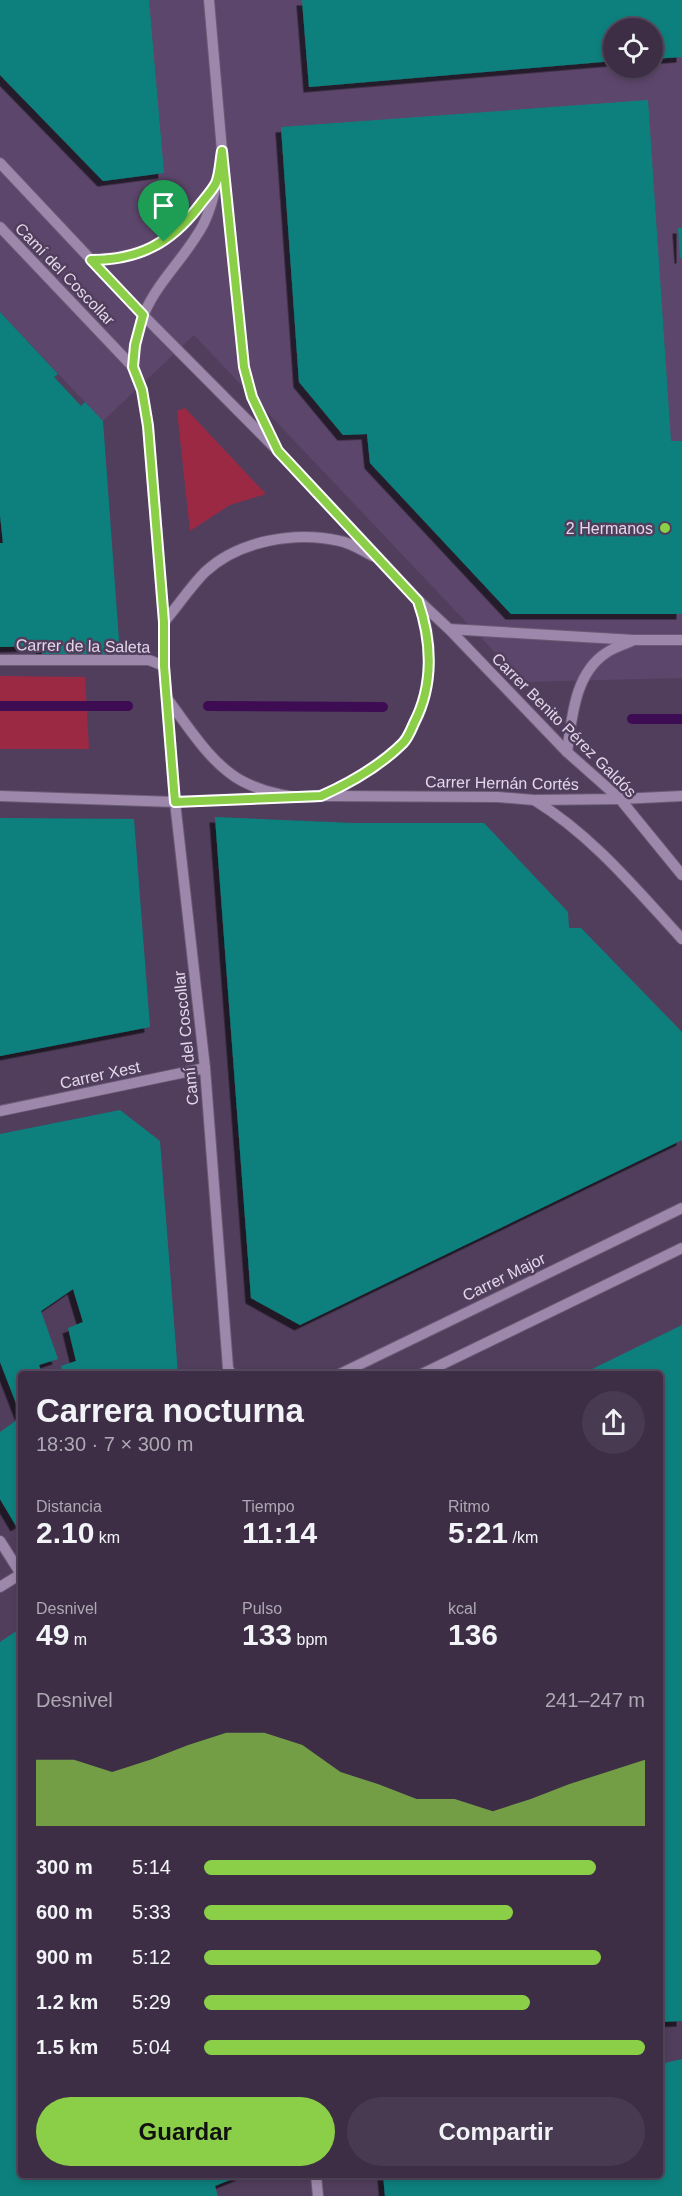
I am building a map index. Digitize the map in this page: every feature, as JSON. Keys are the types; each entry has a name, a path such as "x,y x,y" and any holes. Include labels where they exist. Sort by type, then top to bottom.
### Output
{"street":[{"name":"Camí del Coscollar","path":"209,0 244,367 252,397 278,451"},
{"name":"Camí del Coscollar","path":"133,367 135,345 143,315 153,296 204,224 213,202 222,151"},
{"path":"0,163 379,559"},
{"path":"91,260 112,260 135,255 164,242 195,211 216,183"},
{"name":"Camí del Coscollar","path":"0,227 133,367 142,390 148,426 164,622 164,666 175,802 206,1068 230,1371"},
{"name":"Camí del Coscollar","path":"164,622 206,572 231,554 258,543 307,537 342,541 379,559 418,601 426,625 429,651 428,685 418,716 404,742 369,770 321,796 292,797 265,790 241,780 205,750 168,699"},
{"name":"Carrer Benito Pérez Galdós","path":"418,601 449,629 567,752 620,799 682,875"},
{"name":"Carrer Hernán Cortés","path":"449,629 634,640 682,640"},
{"name":"Carrer Hernán Cortés","path":"567,752 575,700 588,673 605,654 634,640"},
{"name":"Carrer de la Saleta","path":"0,660 148,660 164,666"},
{"path":"0,796 175,802 292,797"},
{"name":"Carrer Hernán Cortés","path":"321,796 498,797 534,800 682,796"},
{"path":"534,800 581,833 682,939"},
{"name":"Carrer Xest","path":"0,1111 206,1068"},
{"name":"Carrer Major","path":"346,1371 682,1208"},
{"path":"428,1371 682,1248"},
{"path":"0,1541 18,1569"},
{"path":"0,1587 18,1576"},
{"path":"316,2178 318,2196"}],"shaded area":[{"path":"0,0 682,0 682,678 523,682 194,335 103,421 0,312"},
{"path":"185,408 266,494 230,505 190,531 177,411"},
{"path":"0,676 85,677 89,749 0,749"}],"building":[{"path":"0,0 149,0 164,173 103,181 0,75"},
{"path":"302,0 682,0 682,57 663,58 663,18 603,18 603,62 309,87"},
{"path":"648,100 671,441 682,441 682,614 511,614 370,463 367,434 343,435 299,382 281,127"},
{"path":"678,228 682,228 682,258 680,258"},
{"path":"0,312 58,374 54,377 81,406 85,402 103,421 120,654 42,654 41,646 0,647 0,543 3,543 0,515"},
{"path":"215,817 352,823 484,823 568,912 569,928 581,928 682,1032 682,1140 300,1325 251,1298"},
{"path":"0,818 134,819 150,1027 0,1056"},
{"path":"120,1110 160,1141 178,1371 62,1371 61,1366 76,1361 68,1328 83,1322 73,1289 41,1311 58,1359 39,1365 41,1371 18,1371 18,1408 0,1362 0,1134"},
{"path":"682,1325 682,2021 663,2022 663,1371 588,1371"},
{"path":"18,1419 18,1525 16,1526 0,1499 0,1432"},
{"path":"18,1630 18,2178 235,2178 215,2186 218,2196 0,2196 0,1642"},
{"path":"682,2059 682,2196 385,2196 383,2178 663,2178 663,2063"}],"waterway":[{"path":"0,706 128,706"},
{"path":"208,706 383,707"},
{"path":"632,719 682,719"}],"place":[{"name":"2 Hermanos","path":"665,528"}],"route":[{"path":"222,151 244,367 252,397 278,451 418,601 426,625 429,651 428,685 418,716 404,742 369,770 321,796 175,802 164,666 164,622 148,426 142,390 133,367 135,345 143,315 91,260 112,260 135,255 164,242 195,211 216,183 222,151"}]}
